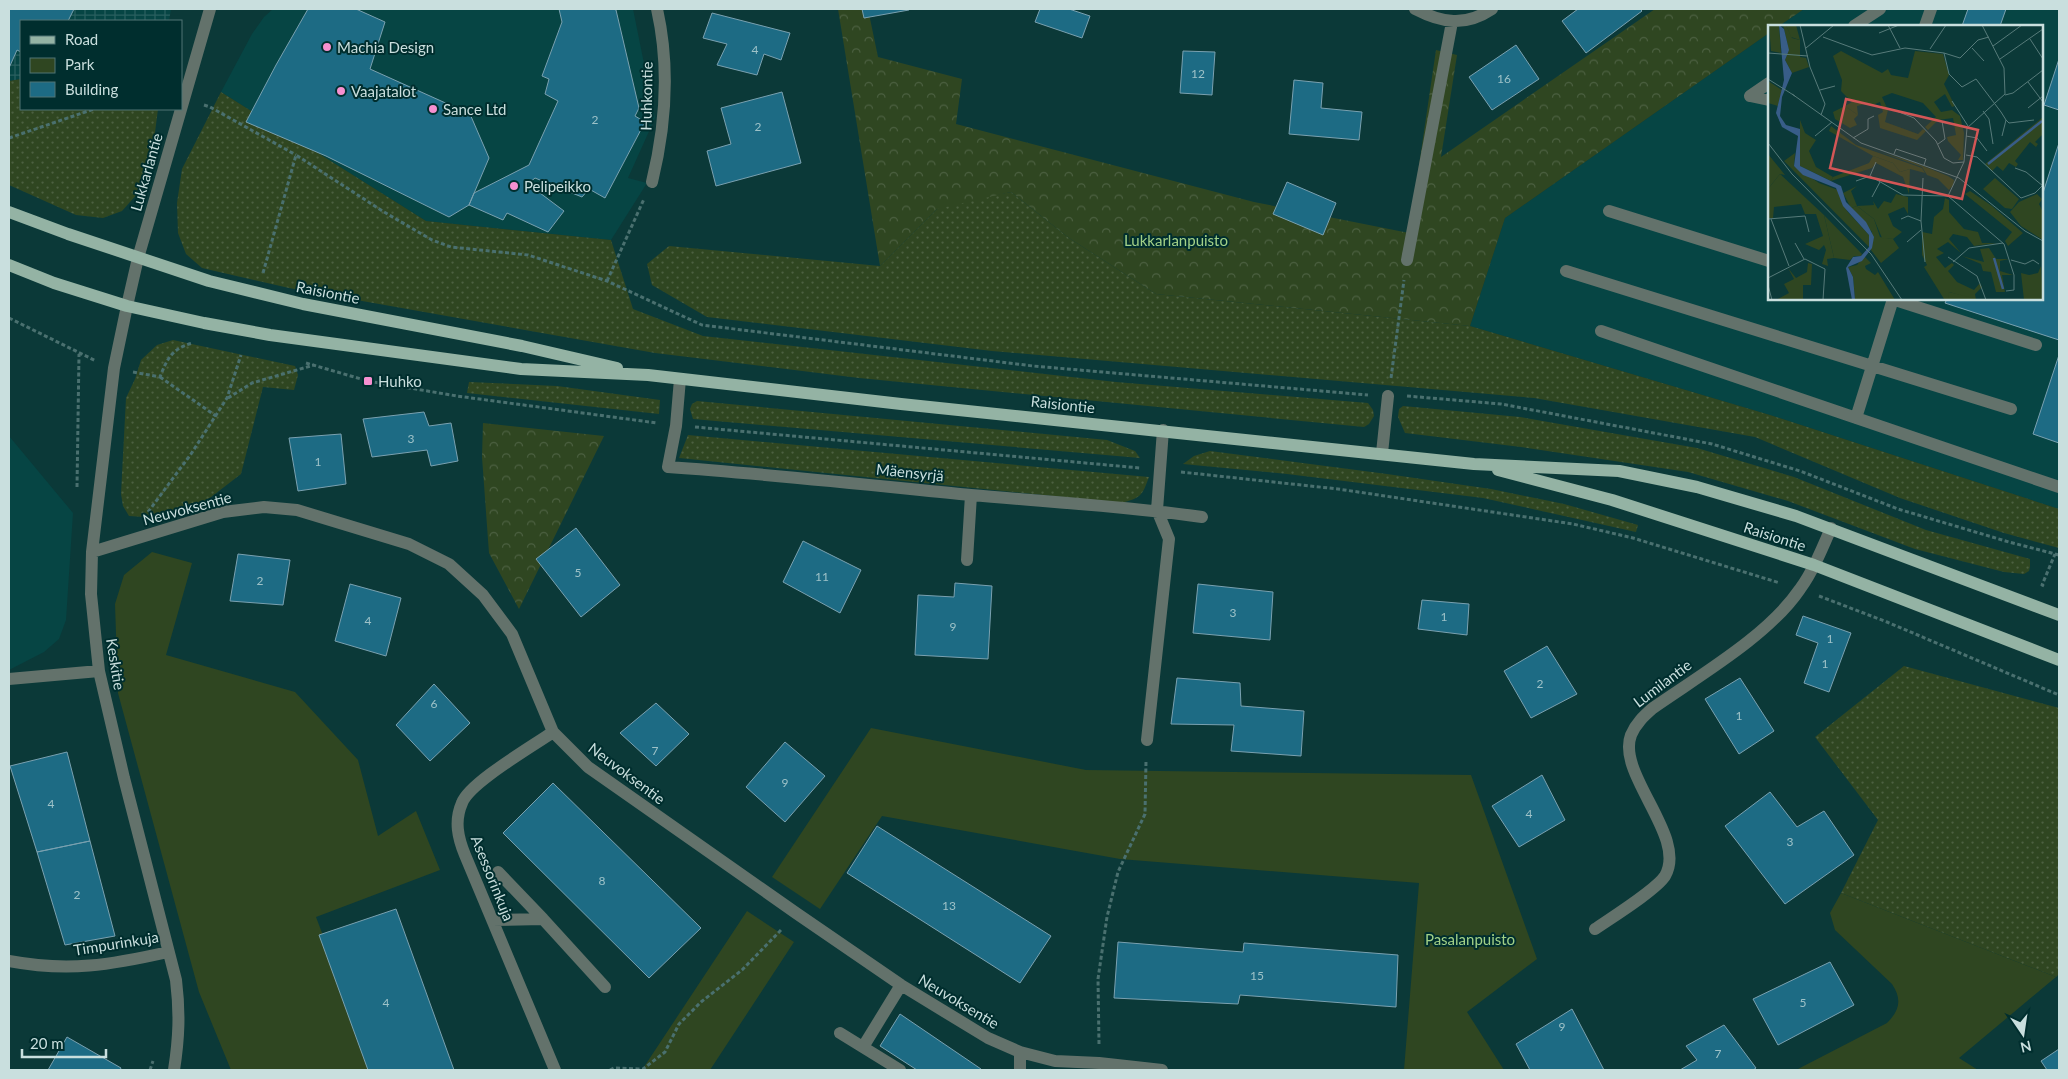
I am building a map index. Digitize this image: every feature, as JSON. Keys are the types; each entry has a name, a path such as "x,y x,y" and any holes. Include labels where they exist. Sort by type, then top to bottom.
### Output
{"main road":[{"name":"Raisiontie","path":"9,212 209,281 303,304 522,346 648,375"},
{"name":"Raisiontie","path":"9,266 54,283 127,306 270,335 521,369 648,375 901,404 1474,464 1619,471 1697,486 1747,500 1831,528 2059,615"},
{"name":"Raisiontie","path":"1474,464 1612,500 1814,565 2059,660"}],"street":[{"name":"Lukkarlantie","path":"182,106 210,9"},
{"name":"Huhkontie","path":"652,182 660,150 665,73 656,9"},
{"path":"1416,9 1432,18 1452,22 1470,19 1492,9"},
{"path":"1856,25 1880,9"},
{"path":"1925,25 1931,9"},
{"path":"1407,260 1452,22"},
{"path":"1768,84 1750,96 1768,100"},
{"name":"Lukkarlantie","path":"138,258 181,110"},
{"path":"1608,211 1768,261"},
{"name":"Keskitie","path":"138,258 114,368 92,552 91,594 99,671 121,769 176,980 180,1013 179,1042 174,1070"},
{"path":"1566,271 2011,409"},
{"path":"1856,418 1892,300"},
{"path":"1895,300 2036,345"},
{"path":"1601,331 2059,487"},
{"name":"Mäensyrjä","path":"680,379 676,426 668,467 751,472 971,495 1157,510 1202,517"},
{"path":"1382,453 1388,396"},
{"path":"1147,740 1169,539 1157,510 1163,430"},
{"path":"967,560 971,495"},
{"name":"Neuvoksentie","path":"92,552 223,512 264,507 297,510 409,544 449,564 483,595 512,634 553,732 588,767 796,913 901,985 988,1038 1020,1052 1055,1061 1162,1070"},
{"name":"Lumilantie","path":"1595,929 1664,878 1670,864 1668,847 1663,832 1634,769 1630,753 1630,736 1639,721 1653,708 1756,635 1781,613 1801,589 1831,528"},
{"path":"9,679 99,671"},
{"name":"Asessorinkuja","path":"553,732 476,786 462,801 458,817 458,837 555,1070"},
{"path":"498,872 605,987"},
{"path":"492,920 543,919"},
{"name":"Timpurinkuja","path":"9,960 33,965 75,967 115,963 168,952"},
{"path":"864,1047 901,985"},
{"path":"840,1033 900,1070"},
{"path":"1020,1052 1020,1070"}],"path":[{"path":"197,104 210,107 296,155 384,212 432,240 452,247 528,255 607,281 702,325 1033,366 1502,404 1712,444 1800,471 1898,509 2009,542 2057,554 2042,585"},
{"path":"9,138 91,110"},
{"path":"262,274 296,155"},
{"path":"607,281 652,182"},
{"path":"1388,396 1407,260"},
{"path":"9,318 79,354 114,368 160,377 216,416"},
{"path":"160,377 168,358 186,345 197,342"},
{"path":"146,515 191,454 227,398 241,355"},
{"path":"298,360 377,382 457,396 676,426 1160,470 1338,489 1573,524 1633,538 1801,589 1887,622 2059,695"},
{"path":"227,398 252,383 314,365"},
{"path":"1099,1064 1098,979 1107,917 1118,872 1145,814 1147,740"},
{"path":"610,1070 614,1068 643,1069 665,1052 679,1024 701,1002 760,952 796,913"}],"shaded area":[{"path":"9,9 171,9 169,20 20,20 20,79 9,81"},
{"path":"273,9 633,9 655,118 628,178 647,183 611,240 426,221 221,92 252,34 264,17"},
{"path":"1804,9 2059,9 2059,509 1770,415 1470,326 1505,218 1768,34 1768,300 2043,300 2043,25 1780,25"},
{"path":"9,436 73,513 66,620 59,639 44,652 9,670"}],"green space":[{"name":"Lukkarlanpuisto","path":"838,9 868,9 878,57 962,79 956,124 1254,202 1409,233 1436,50 1457,55 1441,157 1655,9 1804,9 1780,25 1768,25 1768,34 1505,218 1470,326 1156,294 1069,238 1011,192 937,209 880,266"},
{"path":"20,79 20,110 158,110 153,148 138,193 122,211 103,218 76,215 9,185 9,81"},
{"path":"221,92 426,221 611,240 633,309 703,336 1116,382 1368,403 1373,410 1374,416 1369,424 1364,427 859,378 655,353 289,288 202,268 186,254 178,233 177,203 182,169"},
{"path":"1011,192 1069,238 1156,294 1470,326 1770,415 2059,509 2059,548 2004,533 1900,498 1755,437 1534,398 992,351 707,317 652,285 647,264 669,246 880,266 941,205"},
{"path":"173,340 295,366 298,375 294,390 263,387 241,474 202,504 159,518 129,516 123,506 121,494 126,398 141,360 157,345"},
{"path":"469,382 557,386 660,400 659,414 467,393"},
{"path":"697,401 1107,440 1135,451 1140,458 693,419 690,409 692,404"},
{"path":"1403,406 1520,417 1697,448 1794,477 1926,530 2030,559 2029,571 2024,574 2004,572 1915,549 1788,501 1688,472 1521,447 1405,433 1398,417 1399,409"},
{"path":"483,423 604,436 519,609 489,553 482,457"},
{"path":"688,435 1149,477 1137,498 1121,503 679,458"},
{"path":"1210,451 1491,489 1564,504 1638,525 1636,532 1483,498 1287,474 1183,464 1194,456"},
{"path":"152,552 192,563 166,655 295,692 358,760 378,836 416,811 440,870 316,917 374,1070 231,1070 199,992 118,693 115,604 124,575"},
{"path":"1904,666 2059,708 2059,974 2056,977 1841,893 1878,820 1815,737"},
{"name":"Pasalanpuisto","path":"871,728 1086,770 1471,775 1537,959 1467,1012 1504,1070 1404,1070 1419,883 1120,859 882,816 820,909 772,877"},
{"path":"1841,893 2056,977 1959,1058 1978,1070 1796,1070 1887,1023 1897,1009 1897,995 1892,984 1835,930 1830,913"},
{"path":"747,911 794,942 710,1070 642,1070"}],"building":[{"path":"9,9 74,9 68,20 20,20 20,52 17,50 9,68"},
{"name":"Vaajatalot","path":"308,9 356,9 385,22 370,69 470,114 489,158 469,205 449,217 326,156 246,122"},
{"path":"559,9 616,10 639,108 635,116 645,122 605,198 589,189 582,197 535,178 528,184 564,211 548,232 507,213 503,220 469,205 474,193 529,165 558,101 545,94 549,79 542,76 562,22"},
{"path":"862,9 909,9 909,10 864,18"},
{"path":"1040,9 1069,9 1090,16 1082,38 1035,22"},
{"path":"1578,9 1640,9 1642,11 1586,53 1562,21"},
{"path":"1968,9 2006,9 2000,25 1962,25"},
{"path":"712,13 790,33 781,60 764,54 757,75 717,65 727,44 703,38"},
{"path":"1516,45 1539,79 1492,110 1469,77"},
{"path":"1183,51 1215,52 1212,95 1180,93"},
{"path":"2059,59 2059,110 2044,105"},
{"path":"1294,80 1323,83 1321,108 1362,112 1359,140 1289,134"},
{"path":"782,92 801,163 716,186 707,151 731,144 721,108"},
{"path":"2059,143 2059,340 1945,303 1946,300 2043,300 2043,193"},
{"path":"1287,182 1336,203 1323,235 1273,214"},
{"path":"2059,355 2059,443 2033,434"},
{"path":"424,412 429,426 451,423 458,461 431,466 427,450 372,457 363,419"},
{"path":"341,434 346,484 298,491 289,438"},
{"path":"576,528 620,585 581,617 536,559"},
{"path":"803,541 861,570 840,613 783,582"},
{"path":"238,554 290,560 283,605 230,601"},
{"path":"955,583 992,586 988,659 915,655 918,595 954,597"},
{"path":"350,584 401,598 386,656 335,641"},
{"path":"1198,584 1273,592 1270,640 1193,633"},
{"path":"1422,600 1469,604 1467,635 1418,629"},
{"path":"1803,616 1851,633 1829,692 1804,683 1818,643 1796,635"},
{"path":"1547,646 1577,694 1531,718 1504,671"},
{"path":"1177,678 1240,683 1241,706 1304,711 1301,756 1231,751 1234,725 1171,724"},
{"path":"1740,678 1774,731 1739,754 1705,699"},
{"path":"434,684 470,723 430,761 396,725"},
{"path":"656,703 689,734 656,766 620,733"},
{"path":"785,742 825,776 785,822 746,787"},
{"path":"67,752 90,841 37,852 10,766"},
{"path":"1542,775 1565,820 1519,847 1492,806"},
{"path":"553,783 701,928 649,978 503,833"},
{"path":"1770,792 1797,827 1824,811 1854,855 1785,904 1725,826"},
{"path":"877,826 1051,936 1020,983 847,873"},
{"path":"90,841 115,936 65,945 37,852"},
{"path":"396,909 454,1070 368,1070 319,935"},
{"path":"1118,942 1243,952 1244,943 1398,955 1396,1007 1240,995 1238,1004 1114,998"},
{"path":"1830,962 1854,1005 1778,1045 1753,999"},
{"path":"1572,1009 1604,1070 1530,1070 1516,1044"},
{"path":"900,1014 981,1069 917,1070 880,1046"},
{"path":"1724,1025 1756,1068 1753,1070 1680,1070 1697,1060 1686,1046"},
{"path":"67,1037 121,1068 120,1070 48,1070"},
{"path":"2059,1049 2059,1070 2047,1070 2041,1061"}],"place":[{"name":"Machia Design","path":"327,47"},
{"name":"Vaajatalot","path":"341,91"},
{"name":"Sance Ltd","path":"433,109"},
{"name":"Pelipeikko","path":"514,186"},
{"name":"Huhko","path":"368,381"}]}
